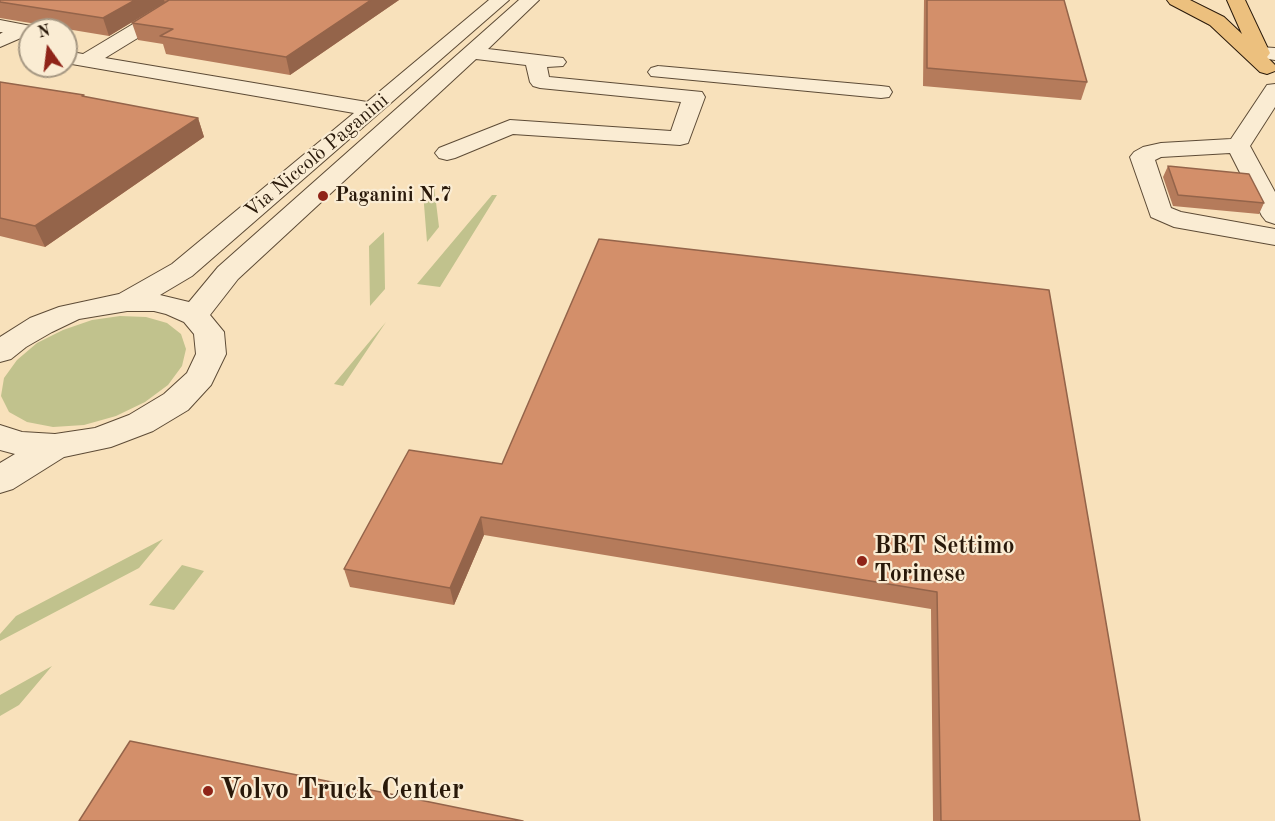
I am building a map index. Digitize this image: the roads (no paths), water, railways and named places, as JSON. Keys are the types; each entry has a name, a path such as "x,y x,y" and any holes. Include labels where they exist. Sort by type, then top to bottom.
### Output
{"main road":[{"path":"1176,0 1217,21 1269,64"},
{"path":"1236,0 1269,64"}],"street":[{"name":"Via Niccolò Paganini","path":"127,302 182,270 500,0"},
{"name":"Via Niccolò Paganini","path":"194,316 228,273 530,0"},
{"path":"78,57 165,13"},
{"path":"0,26 24,30 0,43"},
{"path":"0,43 18,47"},
{"path":"472,53 578,64"},
{"path":"78,58 371,109"},
{"path":"535,60 540,82 694,97"},
{"path":"643,71 881,92"},
{"path":"676,74 694,97"},
{"path":"1238,147 1275,90"},
{"path":"447,153 510,127 680,138 694,97"},
{"path":"1238,147 1275,216"},
{"path":"1238,147 1161,150 1142,157 1160,212 1174,219 1199,225 1275,237"},
{"path":"0,352 40,325 69,313 127,302 154,302 176,307 194,316 209,332 211,354 200,378 176,402 141,423 99,439 55,446 21,444 0,437"},
{"path":"0,319 40,325"},
{"path":"0,480 55,446"}],"place":[{"name":"Paganini N.7","path":"323,196"},
{"name":"BRT Settimo Torinese","path":"862,561"},
{"name":"Volvo Truck Center","path":"208,791"}]}
